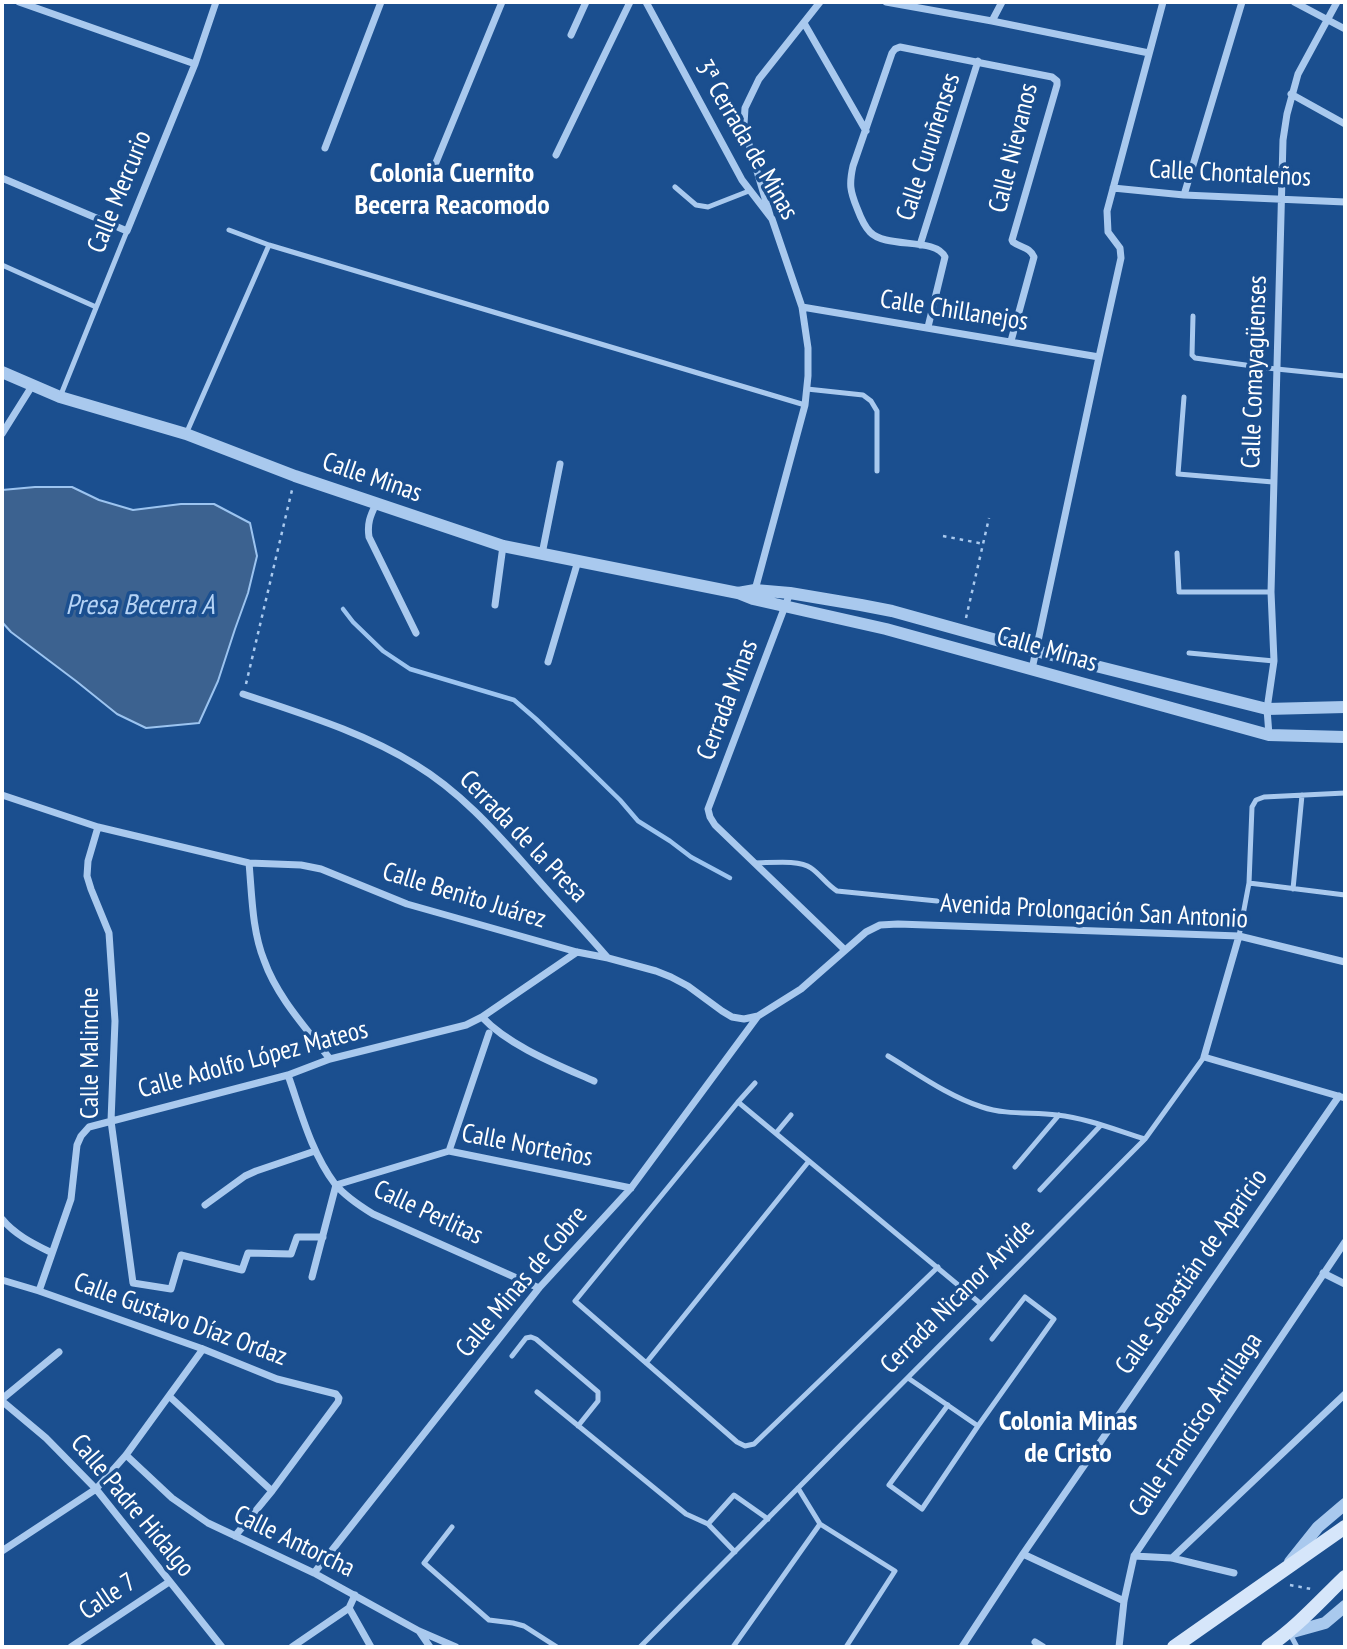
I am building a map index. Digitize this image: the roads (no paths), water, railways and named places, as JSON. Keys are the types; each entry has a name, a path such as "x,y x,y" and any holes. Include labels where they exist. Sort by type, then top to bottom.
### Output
{"main road":[{"path":"1174,1647 1282,1576 1345,1527"},
{"path":"1268,1647 1289,1633 1345,1577"}],"street":[{"path":"19,2 195,64"},
{"name":"Calle Mercurio","path":"127,231 195,64 216,2"},
{"path":"325,148 381,2"},
{"path":"430,177 502,2"},
{"path":"571,34 586,2"},
{"path":"556,155 630,2"},
{"name":"3ª Cerrada de Minas","path":"646,2 742,180 772,219 802,307 808,348 805,405 755,590"},
{"path":"772,219 744,124 746,108 759,79 820,2"},
{"path":"886,2 905,3 1149,54"},
{"path":"992,21 1002,2"},
{"path":"1032,669 1121,258 1120,248 1108,232 1107,211 1163,2"},
{"path":"1184,195 1242,2"},
{"path":"1294,2 1345,29"},
{"name":"Calle Comayagüenses","path":"1269,735 1268,709 1274,661 1271,592 1283,140 1291,94 1298,74 1337,2"},
{"path":"803,23 866,131"},
{"name":"Calle Curuñenses","path":"920,245 978,61 905,47 895,49 892,53 850,179 850,191 869,232 879,239 920,245 943,252 945,257 928,327"},
{"name":"Calle Nievanos","path":"978,61 1052,77 1057,81 1012,240 1016,245 1029,249 1034,257 1012,341"},
{"path":"1291,94 1345,124"},
{"path":"2,178 127,231"},
{"name":"Calle Chontaleños","path":"1113,188 1184,195 1345,202"},
{"name":"Calle Chillanejos","path":"802,307 1098,357"},
{"name":"Calle Minas","path":"2,372 60,397 186,434 295,476 503,546 738,593 753,599 861,605 1268,709 1345,707"},
{"path":"2,434 32,386"},
{"path":"542,554 560,464"},
{"path":"376,504 369,518 369,537 416,634"},
{"path":"495,604 503,546"},
{"path":"548,662 579,561"},
{"name":"Calle Minas","path":"738,593 755,590 1269,735 1345,737"},
{"name":"Cerrada Minas","path":"754,863 715,825 708,809 788,599"},
{"name":"Cerrada de la Presa","path":"243,694 329,723 380,745 418,766 458,795 496,833 608,958"},
{"name":"Calle Benito Juárez","path":"2,795 98,827 248,863 301,865 321,869 407,904 671,977 732,1017 744,1019 758,1016"},
{"name":"Calle Malinche","path":"98,827 88,861 87,876 109,933 115,1021 111,1121 133,1283 171,1289 181,1255 242,1270 248,1253 291,1254 297,1237 323,1237"},
{"path":"248,863 255,929 264,960 280,992 330,1059"},
{"path":"754,863 845,950 801,989 758,1016"},
{"name":"Avenida Prolongación San Antonio","path":"845,950 866,932 880,925 898,924 1239,936 1345,961"},
{"name":"Cerrada Nicanor Arvide","path":"1204,1058 1239,936"},
{"name":"Calle Adolfo López Mateos","path":"39,1291 71,1199 77,1145 89,1127 288,1075 330,1059 458,1027 482,1017 578,952"},
{"name":"Calle Minas de Cobre","path":"314,1573 540,1288 631,1188 758,1016"},
{"path":"482,1017 493,1029 532,1052 593,1081"},
{"path":"449,1151 489,1033"},
{"path":"1204,1058 1342,1097"},
{"name":"Calle Perlitas","path":"288,1075 315,1151 336,1185 356,1203 373,1214 540,1288"},
{"name":"Calle Sebastián de Aparicio","path":"962,1647 1023,1554 1342,1097"},
{"path":"205,1205 245,1176 315,1151"},
{"name":"Calle Norteños","path":"336,1185 449,1151 631,1188"},
{"path":"312,1277 336,1185"},
{"path":"2,1219 23,1238 52,1253"},
{"name":"Calle Francisco Arrillaga","path":"1119,1647 1124,1601 1134,1556 1345,1242"},
{"path":"1323,1273 1345,1284"},
{"name":"Calle Gustavo Díaz Ordaz","path":"2,1280 203,1349 277,1379 332,1391 339,1398 338,1402 272,1491"},
{"path":"2,1551 96,1489 126,1455 203,1349"},
{"path":"2,1400 60,1352"},
{"path":"1171,1558 1345,1394"},
{"path":"169,1396 272,1491 235,1536"},
{"name":"Calle Padre Hidalgo","path":"2,1400 46,1438 96,1489 222,1647"},
{"name":"Calle Antorcha","path":"126,1455 172,1498 208,1523 314,1573 456,1647"},
{"path":"1282,1576 1318,1527 1345,1504"},
{"path":"1023,1554 1124,1601"},
{"path":"1134,1556 1171,1558 1234,1573"},
{"name":"Calle 7","path":"71,1647 169,1582"},
{"path":"292,1647 304,1644 349,1608 355,1595"},
{"path":"1289,1633 1325,1623 1345,1606"},
{"path":"349,1608 371,1647"},
{"path":"419,1630 430,1647"},
{"path":"1035,1642 1043,1647"}],"lane":[{"path":"675,187 696,205 708,207 749,191"},
{"path":"229,230 269,246 805,405"},
{"name":"Calle Mercurio","path":"60,397 127,231"},
{"path":"186,434 269,246"},
{"path":"2,265 96,307"},
{"path":"1193,316 1192,355 1200,360 1345,376"},
{"path":"807,388 863,396 872,401 877,411 877,471"},
{"path":"1184,397 1178,474 1273,482"},
{"path":"1177,553 1179,592 1271,592"},
{"path":"1189,653 1274,661"},
{"path":"1239,936 1249,883 1252,807 1256,800 1264,797 1345,793"},
{"path":"1293,889 1302,795"},
{"path":"754,863 807,865 837,891 937,901"},
{"path":"1249,883 1345,895"},
{"path":"888,1056 960,1099 985,1108 1059,1115 1145,1139"},
{"name":"Cerrada Nicanor Arvide","path":"642,1647 1145,1139 1204,1058"},
{"path":"755,1083 575,1301 737,1442 745,1446 754,1444 938,1267"},
{"path":"738,1102 981,1304"},
{"path":"776,1133 790,1115"},
{"path":"1016,1167 1059,1115"},
{"path":"1040,1190 1101,1125"},
{"path":"646,1363 809,1161"},
{"path":"948,1405 889,1485 922,1509 1055,1319 1025,1297 992,1339"},
{"path":"512,1356 526,1338 536,1339 598,1392 598,1401 578,1426"},
{"path":"908,1378 978,1426"},
{"path":"537,1392 686,1514 708,1524 735,1552"},
{"path":"798,1488 820,1524 895,1571 846,1647"},
{"path":"708,1524 734,1495 768,1519"},
{"path":"746,1647 735,1644 820,1524"},
{"path":"452,1527 424,1563 489,1620 524,1626 557,1647"},
{"path":"1289,1633 1297,1647"}],"water":[{"name":"Presa Becerra A","path":"72,487 99,500 133,510 181,504 214,504 250,523 257,556 248,593 218,681 199,723 146,728 117,714 11,632 2,622 2,490"}],"waterway":[{"path":"343,609 383,651 410,669 514,700 576,757 638,821 691,857 730,878"}],"district":[{"name":"Colonia Cuernito Becerra Reacomodo","path":"452,190"},
{"name":"Colonia Minas de Cristo","path":"1068,1438"}]}
